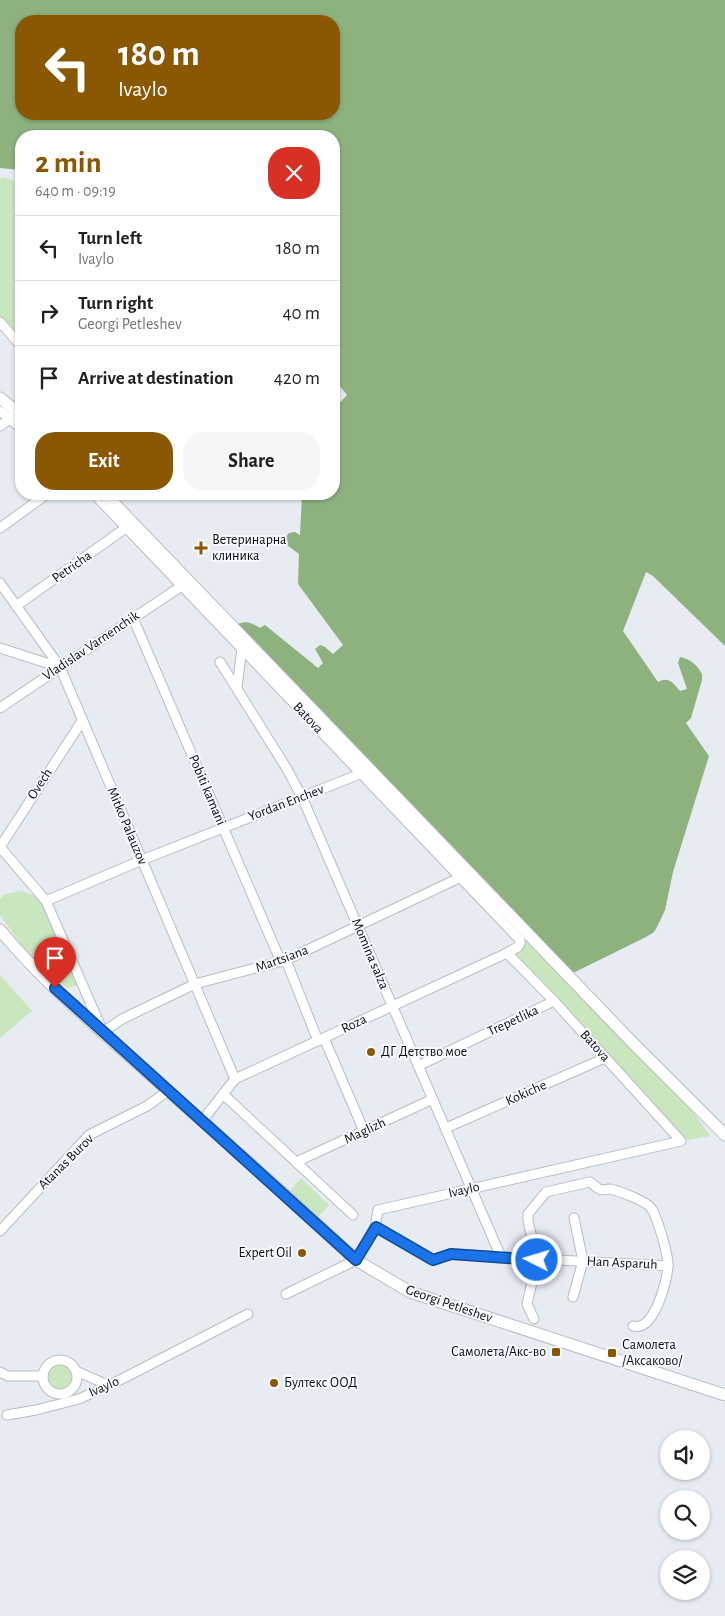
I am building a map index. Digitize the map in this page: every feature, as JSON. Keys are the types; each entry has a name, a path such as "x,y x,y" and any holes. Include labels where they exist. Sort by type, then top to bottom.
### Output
{"main road":[{"path":"0,398 15,411"},
{"path":"111,500 618,1028 725,1135"},
{"name":"Georgi Petleshev","path":"0,930 43,977 102,1032 356,1260 410,1292 725,1395"}],"street":[{"path":"0,322 15,339"},
{"path":"0,411 15,414"},
{"path":"0,426 15,416"},
{"path":"0,528 39,500"},
{"name":"Batova","path":"100,500 520,940 520,943"},
{"name":"Petricha","path":"16,606 127,527"},
{"name":"Mitko Palauzov","path":"0,583 60,667 235,1079"},
{"name":"Vladislav Varnenchik","path":"0,708 183,585"},
{"name":"Pobiti kamani","path":"133,618 224,828 321,1040"},
{"path":"0,648 60,667"},
{"path":"237,687 242,648"},
{"name":"Momina salza","path":"220,662 287,768 302,797 501,1257"},
{"name":"Ovech","path":"0,847 82,721"},
{"name":"Yordan Enchev","path":"46,901 142,860 360,774"},
{"path":"0,847 46,901 102,1032"},
{"name":"Martsiana","path":"102,1032 122,1019 195,984 284,961 459,878"},
{"name":"Roza","path":"235,1079 518,947 520,943"},
{"name":"Batova","path":"507,952 681,1141"},
{"name":"Trepetlika","path":"418,1066 554,1001"},
{"path":"321,1040 364,1131"},
{"name":"Kokiche","path":"446,1128 606,1058"},
{"path":"202,1122 235,1079"},
{"name":"Atanas Burov","path":"0,1231 89,1135 147,1106 168,1091"},
{"path":"224,1095 354,1215"},
{"name":"Maglizh","path":"296,1162 433,1099"},
{"name":"Ivaylo","path":"356,1260 376,1227 378,1210 681,1141"},
{"path":"534,1319 527,1304 537,1260 527,1217 544,1194 550,1190 590,1182 600,1190 612,1190 642,1201 651,1208 665,1248 668,1266 660,1301 646,1324 640,1327 633,1326"},
{"path":"573,1298 583,1262 574,1218"},
{"name":"Han Asparuh","path":"376,1227 433,1260 451,1254 668,1266"},
{"path":"286,1294 356,1260"},
{"name":"Ivaylo","path":"7,1415 55,1406 78,1398 108,1385 248,1314"},
{"path":"55,1406 43,1376 48,1365 58,1360 69,1362 76,1374 80,1390 78,1398"},
{"path":"0,1372 8,1376 43,1376"},
{"path":"76,1374 108,1385"},
{"path":"48,1388 58,1393 63,1393 73,1388 76,1374"}],"green space":[{"path":"0,0 725,0 725,646 653,576 646,572 623,631 658,682 668,680 680,691 687,689 678,663 680,657 693,663 702,674 691,718 686,723 709,756 673,872 665,910 653,933 571,974 238,624 244,622 260,628 265,625 318,668 323,663 315,649 320,645 333,654 343,645 298,584 299,554 287,545 285,538 289,533 295,532 300,535 302,500 340,500 340,403 347,395 340,386 340,130 15,130 15,169 0,168"},
{"path":"2,177 15,181 15,335 0,318 0,179"},
{"path":"108,500 691,1109 710,1136 681,1141 507,953 520,943"},
{"path":"21,891 35,896 42,901 78,985 67,988 24,948 0,915 0,898 6,894"},
{"path":"0,975 32,1011 0,1038"},
{"path":"301,1178 329,1205 317,1218 289,1192"},
{"path":"60,1360 72,1365 77,1377 72,1389 60,1394 48,1389 43,1377 48,1365"}],"place":[{"name":"Ветеринарна клиника","path":"201,548"},
{"name":"ДГ Детство мое","path":"371,1052"},
{"name":"Expert Oil","path":"302,1253"},
{"name":"Самолета/Акс-во","path":"556,1352"},
{"name":"Самолета /Аксаково/","path":"612,1353"},
{"name":"Бултекс ООД","path":"274,1383"}],"route":[{"path":"55,988 356,1260 376,1227 433,1260 451,1254 537,1260"}]}
